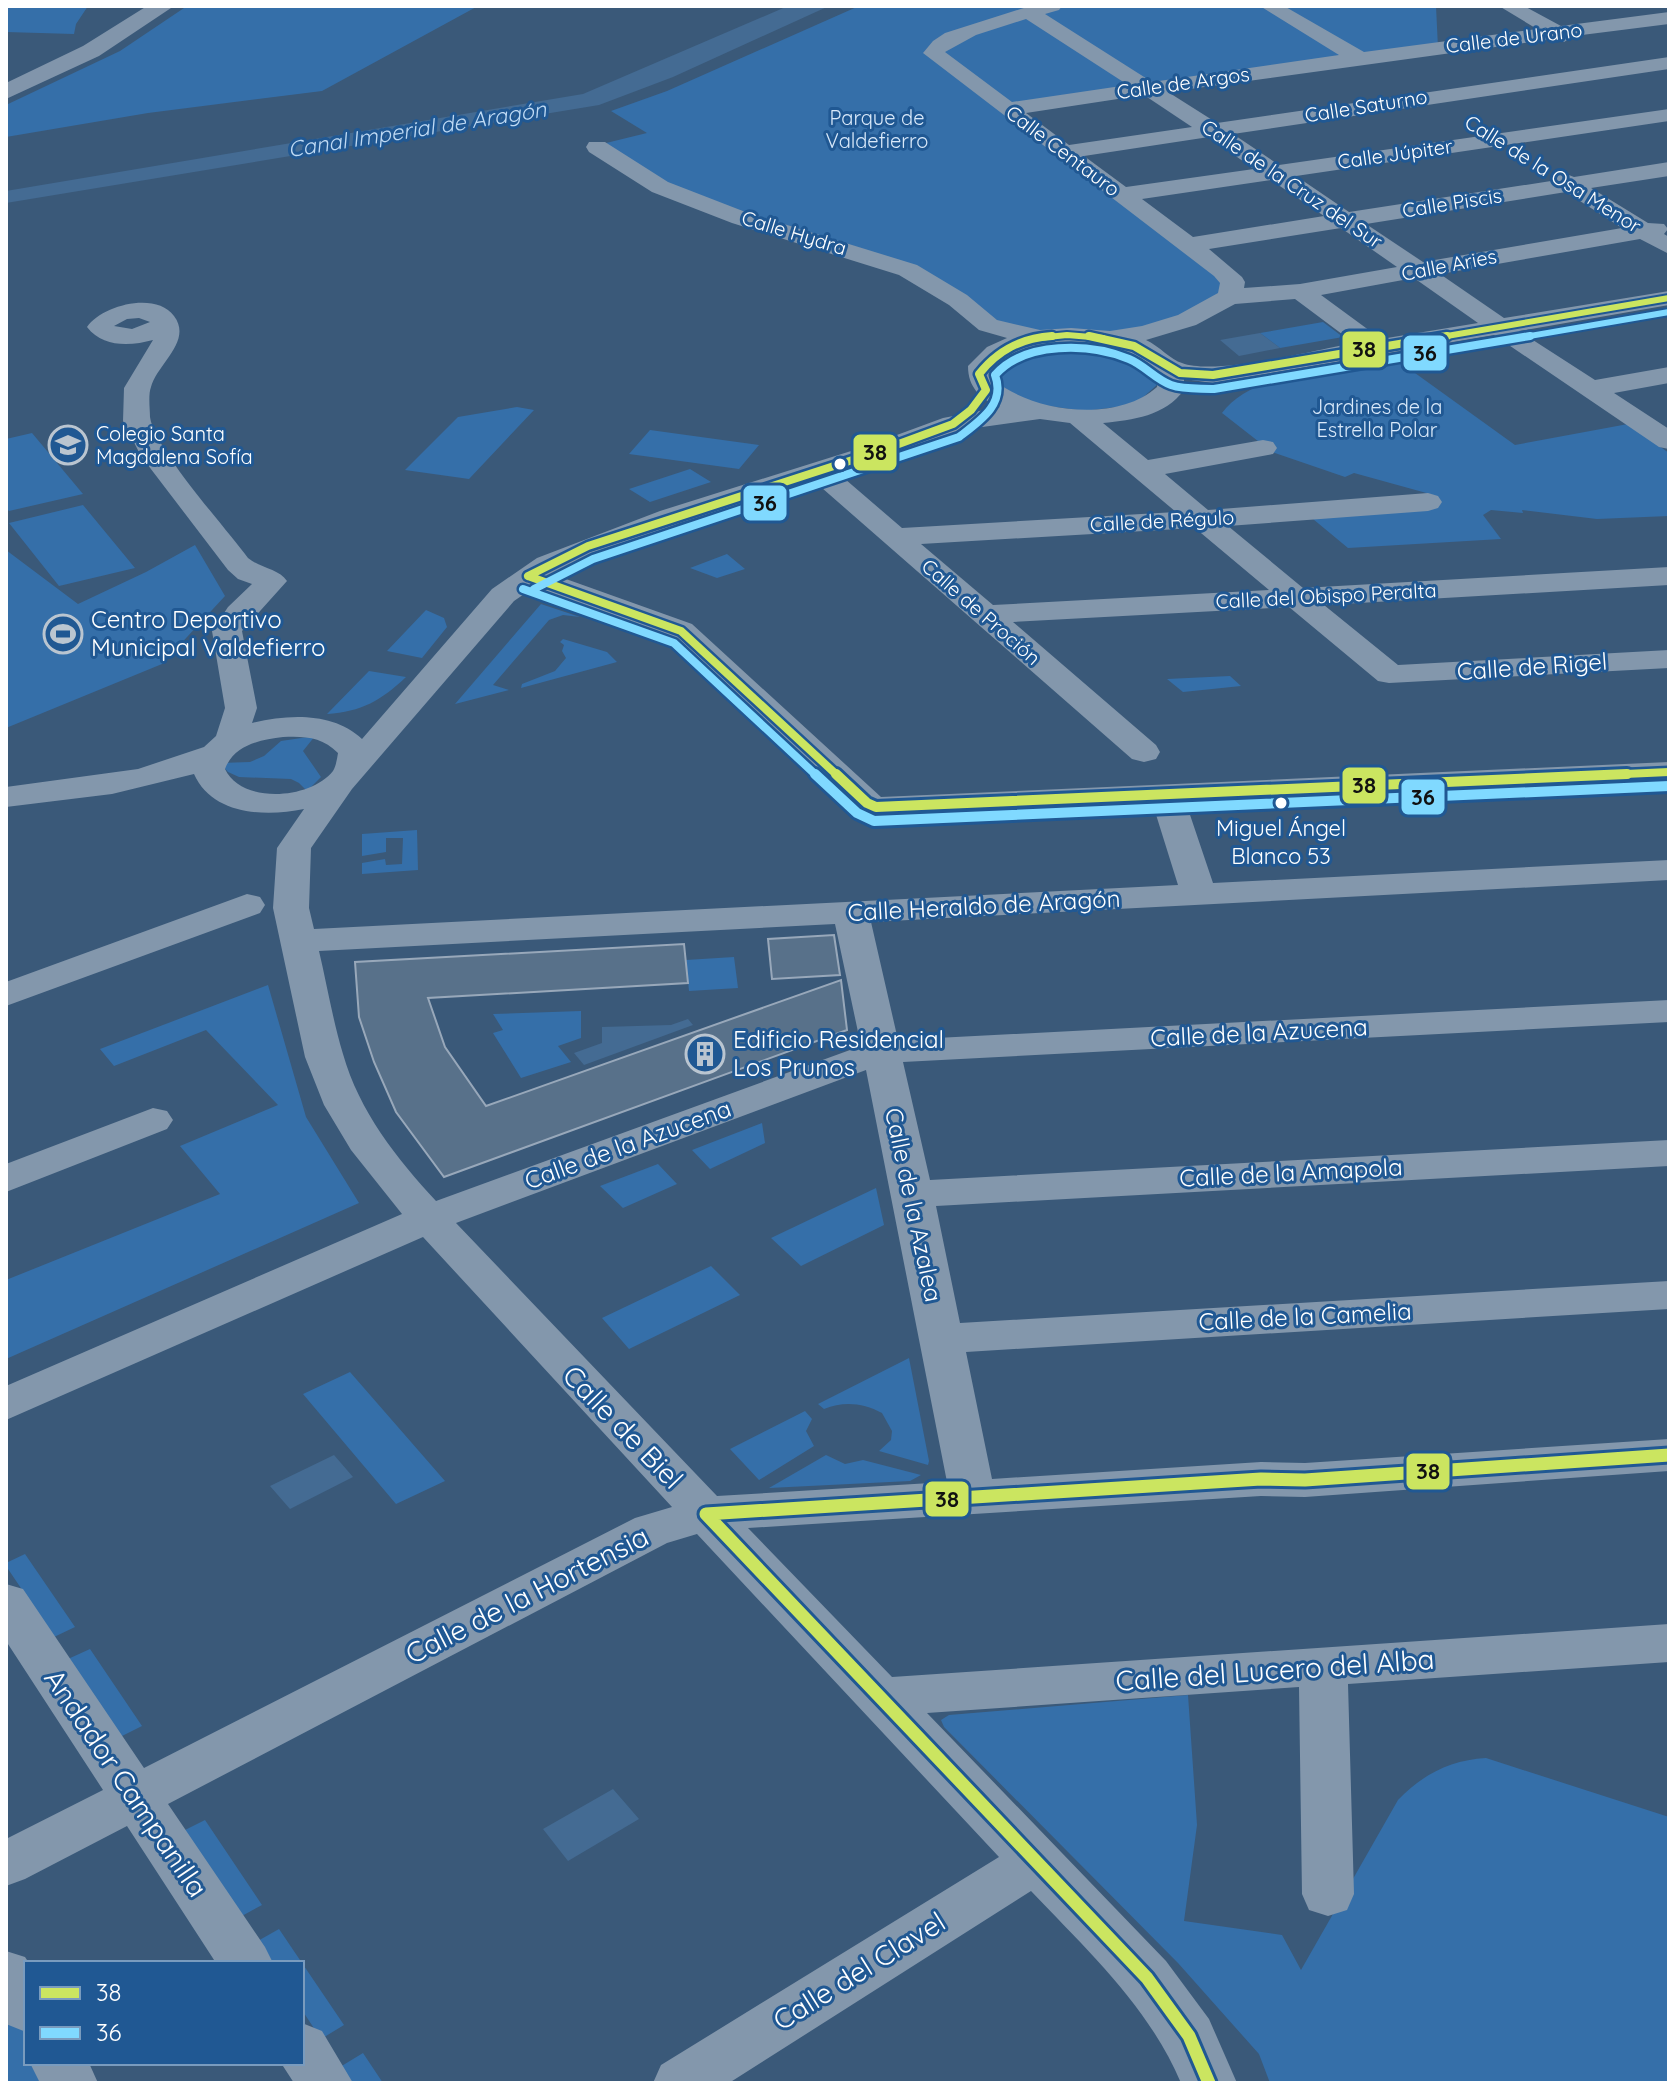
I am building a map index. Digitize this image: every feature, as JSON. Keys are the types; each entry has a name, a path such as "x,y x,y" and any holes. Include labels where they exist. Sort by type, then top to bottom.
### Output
{"main road":[{"path":"6,81 71,49 141,6"},
{"path":"6,92 91,51 163,6"}],"street":[{"name":"Calle de la Osa Menor","path":"1270,6 1521,154"},
{"path":"1509,6 1658,86"},
{"name":"Calle de la Cruz del Sur","path":"1041,9 1147,88 1669,441"},
{"name":"Calle Centauro","path":"1041,9 976,29 933,49 939,60 1229,277 1233,290 1229,297"},
{"name":"Calle de Urano","path":"1360,58 1669,18"},
{"name":"Calle de Argos","path":"1007,109 1360,58"},
{"name":"Calle Saturno","path":"1064,152 1426,96 1669,63"},
{"name":"Calle Júpiter","path":"1121,195 1669,115"},
{"name":"Calle Hydra","path":"597,147 630,171 693,201 908,270 958,300 988,325 1039,338"},
{"name":"Calle de la Osa Menor","path":"1546,169 1657,228 1669,247"},
{"name":"Calle Piscis","path":"1188,245 1669,169"},
{"name":"Calle Aries","path":"1229,297 1300,291 1657,228"},
{"path":"1300,291 1374,346"},
{"path":"1173,326 1159,341 1173,386 1168,394 1148,406 1116,414 1079,417 1035,412 1006,403 986,390 979,374 981,366 996,351 1039,338 1074,336 1110,339 1173,326 1229,297"},
{"path":"1110,339 1164,363 1213,375 1669,298"},
{"path":"988,325 996,351"},
{"path":"125,336 163,336 137,388 135,406 142,435 238,564 248,573 272,581 239,613 227,631 241,708 208,769 212,783 269,817 294,848 346,777 411,700 503,595 528,576 588,546 953,424 988,416 1035,412"},
{"path":"1591,389 1669,375"},
{"path":"953,424 971,410 986,390"},
{"path":"1079,417 1295,599"},
{"path":"1142,470 1263,448"},
{"name":"Calle de Proción","path":"819,471 1144,752"},
{"name":"Calle de Régulo","path":"895,537 1428,502"},
{"path":"528,576 681,631 867,803 876,807 1669,772"},
{"name":"Calle del Obispo Peralta","path":"983,615 1669,576"},
{"name":"Calle de Rigel","path":"1295,599 1384,671 1395,675 1669,659"},
{"path":"6,797 134,782 175,771 255,732 362,720 411,700"},
{"path":"134,782 297,800 346,777 356,761 350,744 329,731 298,727 241,708"},
{"path":"1166,794 1199,894"},
{"name":"Calle de Biel","path":"294,848 291,908 324,1057 344,1105 371,1150 429,1218 706,1514 1037,1860 1173,2011 1189,2036 1209,2083"},
{"name":"Calle Heraldo de Aragón","path":"299,941 1669,870"},
{"path":"6,995 247,905"},
{"name":"Calle de la Azalea","path":"851,914 913,1194 973,1497"},
{"name":"Calle de la Azucena","path":"6,1404 429,1218 880,1052 1669,1011"},
{"path":"6,1179 153,1120"},
{"name":"Calle de la Amapola","path":"913,1194 1669,1153"},
{"name":"Calle de la Camelia","path":"942,1339 1669,1295"},
{"name":"Calle de la Hortensia","path":"6,1864 651,1530 706,1514 1261,1479 1305,1480 1669,1455"},
{"name":"Andador Campanilla","path":"6,1602 245,1961"},
{"name":"Calle del Lucero del Alba","path":"881,1697 1669,1643"},
{"path":"1323,1666 1328,1894"},
{"name":"Calle del Clavel","path":"681,2083 1037,1860"},
{"path":"6,1974 24,2005"},
{"path":"304,2051 325,2083"},
{"path":"59,2065 70,2083"}],"green space":[{"path":"6,6 88,6 76,24 74,34 6,32"},
{"path":"187,6 478,6 322,91 148,113 6,137 6,105 120,51"},
{"name":"Parque de Valdefierro","path":"859,6 1436,6 1438,48 997,108 1224,280 1220,297 1144,333 1028,332 1007,328 942,281 744,214 658,181 602,144 647,133 611,111 667,91"},
{"path":"1323,322 1343,337 1280,348 1260,333"},
{"path":"1076,340 1128,350 1141,356 1157,372 1158,384 1140,400 1125,406 1084,411 1021,402 989,379 994,361 1018,347"},
{"name":"Jardines de la Estrella Polar","path":"1390,355 1515,445 1628,424 1669,453 1669,516 1597,519 1522,510 1523,513 1491,510 1483,515 1501,539 1348,548 1313,519 1430,494 1354,473 1345,477 1272,452 1222,413 1236,399 1276,379 1324,366"},
{"path":"517,407 534,410 469,479 405,470 458,417"},
{"path":"650,430 759,445 739,469 629,454"},
{"path":"32,433 83,494 9,511 6,508 6,439"},
{"path":"690,469 711,482 650,502 629,489"},
{"path":"83,505 135,568 59,586 9,523"},
{"name":"Centro Deportivo Municipal Valdefierro","path":"195,545 225,596 162,664 6,728 6,550 78,604"},
{"path":"727,554 745,569 717,578 690,568"},
{"path":"541,604 580,617 563,615 549,620 493,685 509,690 455,704"},
{"path":"426,610 444,618 447,627 422,658 387,651"},
{"path":"563,639 607,652 617,662 521,688 522,684 555,671 566,658 562,651 564,645 560,642"},
{"path":"369,671 406,677 370,703 350,711 327,714"},
{"path":"1230,676 1241,686 1183,692 1167,679"},
{"path":"315,736 303,751 321,777 307,791 291,779 239,777 228,772 220,763 250,762 264,756 281,741"},
{"path":"417,830 418,870 362,874 362,863 385,859 386,865 402,864 403,838 386,838 386,852 362,856 362,834"},
{"path":"734,957 738,988 689,991 686,960"},
{"path":"268,985 306,1117 359,1203 6,1359 6,1280 220,1194 180,1146 278,1105 206,1030 114,1066 100,1049"},
{"path":"581,1011 581,1038 558,1046 571,1062 521,1078 493,1033 503,1030 493,1014"},
{"path":"762,1123 765,1143 710,1169 692,1150"},
{"path":"658,1164 677,1184 623,1208 600,1186"},
{"path":"876,1188 884,1225 801,1266 771,1238"},
{"path":"711,1266 740,1295 629,1349 602,1318"},
{"path":"909,1358 928,1465 879,1451 891,1440 892,1431 882,1413 861,1405 846,1404 824,1409 818,1404"},
{"path":"350,1372 445,1481 396,1504 303,1394"},
{"path":"805,1411 812,1419 806,1431 814,1446 759,1480 730,1449"},
{"path":"826,1455 845,1464 863,1460 921,1475 910,1481 769,1488"},
{"path":"25,1554 75,1627 54,1637 6,1566 6,1563"},
{"path":"90,1649 142,1726 120,1737 68,1659"},
{"path":"1188,1695 1197,1825 1184,1921 1282,1935 1301,1970 1398,1800 1417,1783 1449,1765 1486,1758 1669,1817 1669,2083 1270,2083 1259,2054 1178,1963 944,1727 941,1720 949,1715"},
{"path":"205,1820 262,1905 240,1917 183,1831"},
{"path":"279,1929 301,1961 269,1961 256,1942"},
{"path":"304,1966 344,2025 321,2039 304,2013"},
{"path":"6,1992 24,2023 24,2065 49,2065 60,2083 6,2083"},
{"path":"363,2053 383,2083 350,2083 340,2067"}],"water":[{"name":"Canal Imperial de Aragón","path":"788,6 829,6 673,77 599,105 6,203 6,191 583,94"},
{"path":"1260,333 1280,348 1239,356 1220,340"},
{"path":"688,1019 693,1025 584,1065 574,1053 602,1043 602,1027 671,1025"},
{"path":"334,1455 353,1477 290,1509 270,1486"},
{"path":"613,1789 639,1819 568,1861 543,1829"}],"building":[{"path":"834,935 840,975 772,979 768,939"},
{"name":"Edificio Residencial Los Prunos","path":"684,944 688,983 428,998 445,1047 486,1106 841,980 847,1030 444,1177 396,1112 374,1062 359,1017 355,962"}],"transit line":[{"name":"38","path":"528,576 588,546 877,452 953,424 971,410 986,390 979,374 991,359 1025,340 1067,335 1109,338 1134,346 1180,373 1213,375 1669,298"},
{"name":"36","path":"534,589 593,559 959,437 981,420 998,397 1000,388 995,375 1004,364 1037,352 1098,351 1134,362 1171,385 1214,389 1669,312"},
{"name":"38","path":"528,576 681,631 867,803 876,807 1669,772"},
{"name":"36","path":"523,589 674,643 857,813 874,821 1669,786"},
{"name":"38","path":"706,1514 1261,1479 1305,1480 1669,1455"},
{"name":"38","path":"706,1514 1147,1978 1189,2036 1209,2083"}],"place":[{"name":"Colegio Santa Magdalena Sofía","path":"68,445"},
{"name":"Centro Deportivo Municipal Valdefierro","path":"63,634"},
{"name":"Miguel Ángel Blanco 53","path":"1281,803"},
{"name":"Edificio Residencial Los Prunos","path":"705,1054"}]}
